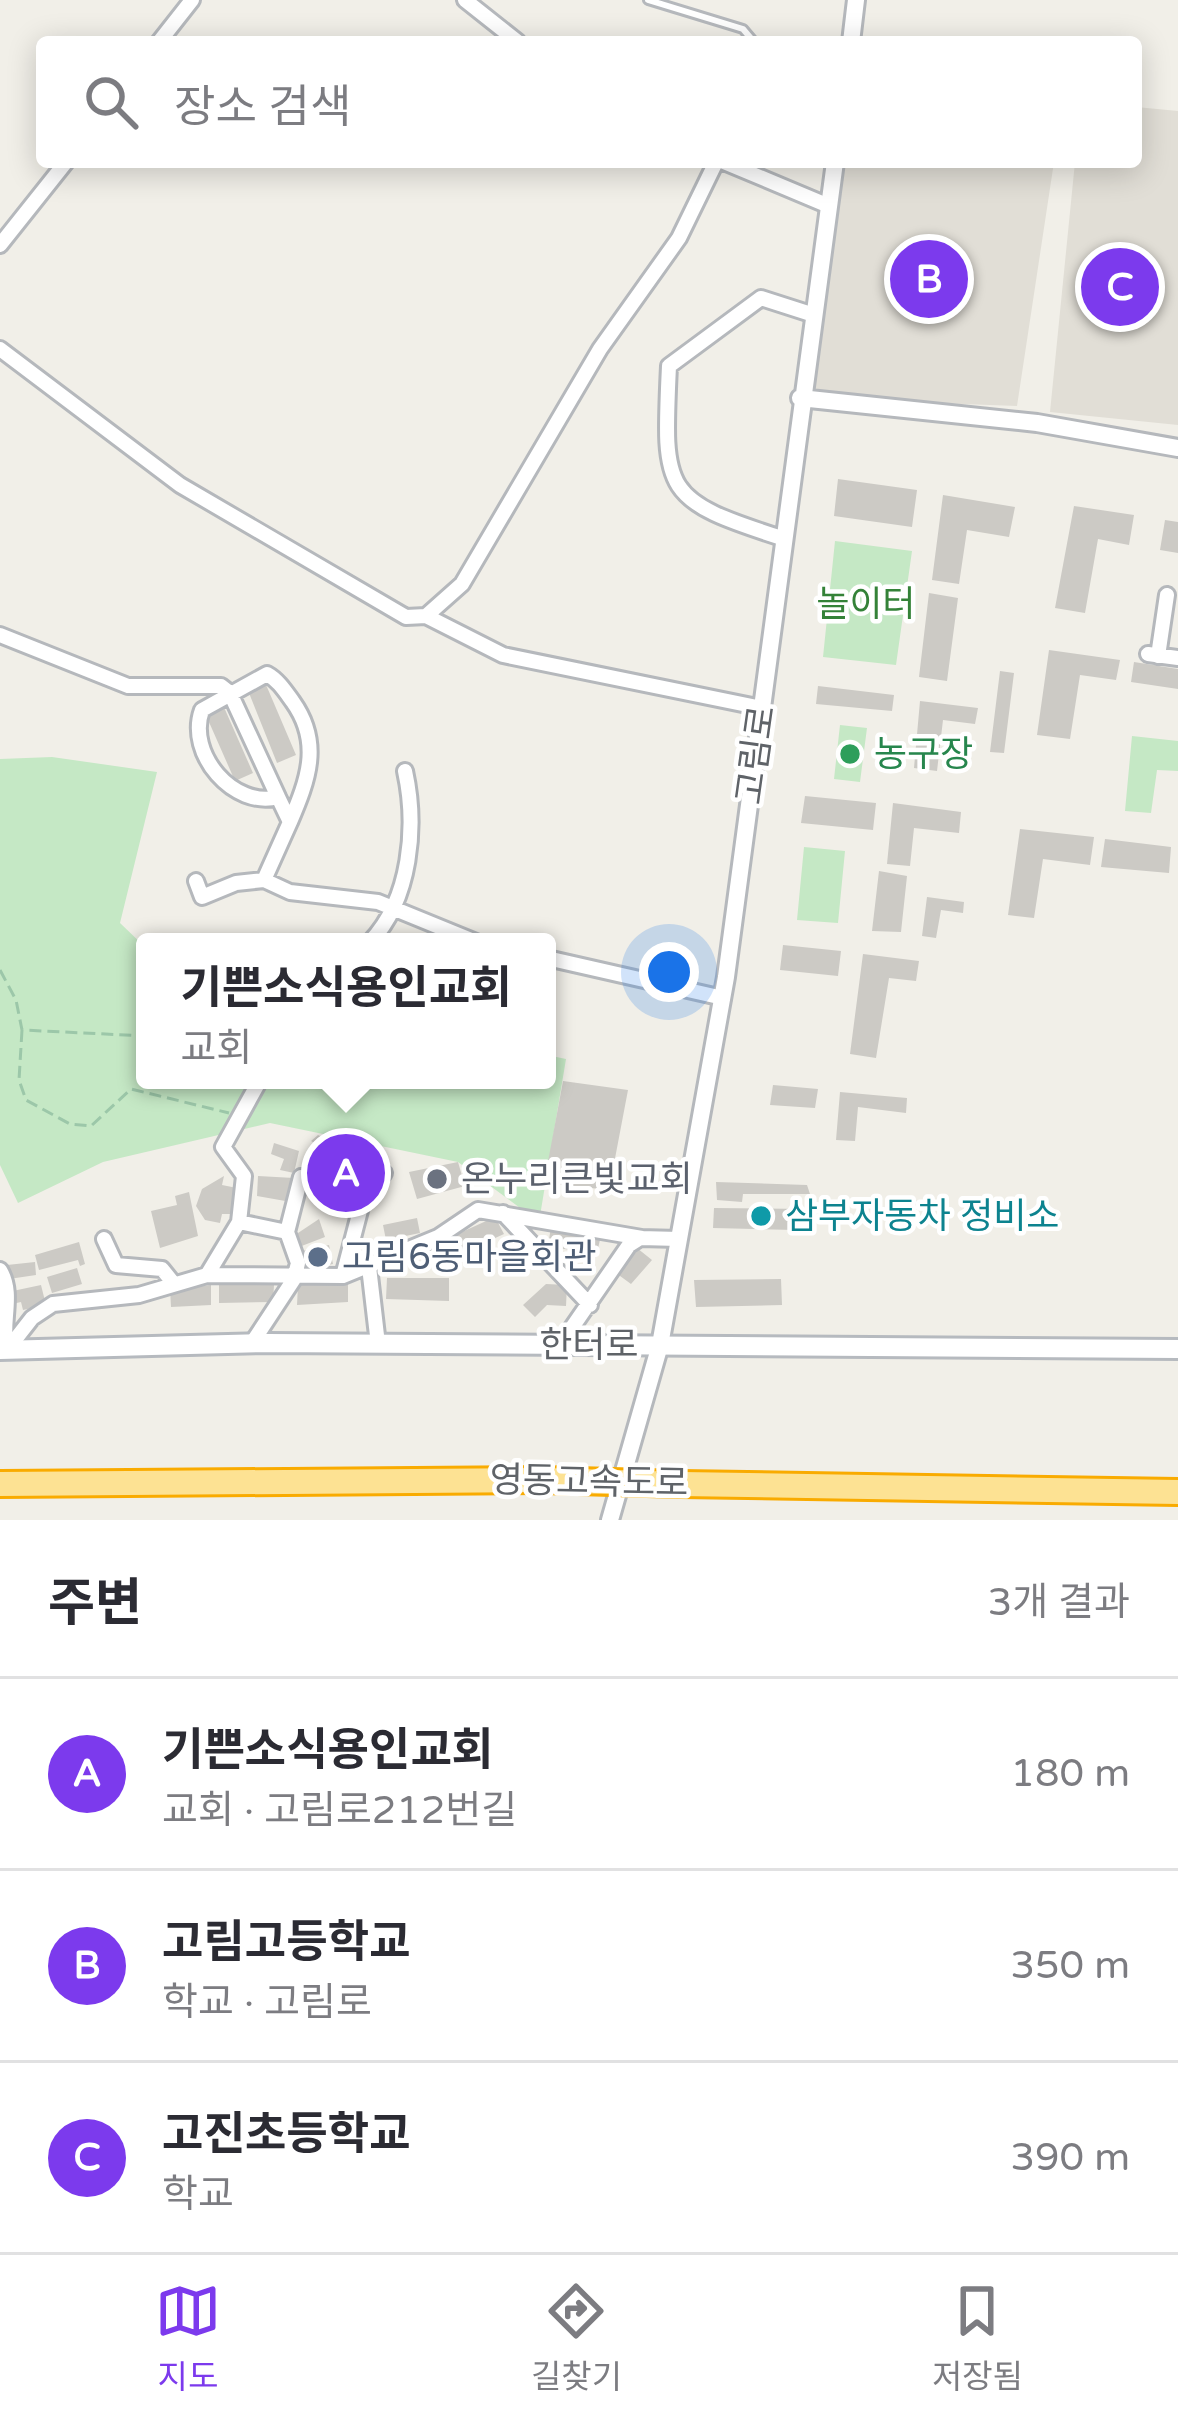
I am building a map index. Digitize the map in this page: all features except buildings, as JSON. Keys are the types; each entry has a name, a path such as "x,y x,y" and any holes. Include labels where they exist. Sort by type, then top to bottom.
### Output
{"highway":[{"name":"영동고속도로","path":"0,1484 543,1480 1178,1492"}],"main road":[{"name":"한터로","path":"3,1350 252,1343 1178,1348"}],"street":[{"path":"164,36 192,0"},
{"path":"465,0 510,36"},
{"path":"852,36 856,0"},
{"path":"0,245 61,168"},
{"path":"426,616 462,584 600,349 679,238 717,168"},
{"path":"735,168 829,206"},
{"name":"고림로","path":"610,1520 660,1345 722,998 834,168"},
{"path":"785,538 714,517 685,500 665,450 669,366 761,298 814,315"},
{"path":"0,349 180,484 406,617 426,616 503,656 762,708"},
{"path":"800,398 1037,423 1178,448"},
{"path":"1167,595 1153,655 1178,658"},
{"path":"0,635 38,646 103,680 170,690 220,686 230,693 290,822"},
{"path":"264,880 309,771 307,726 271,675 202,710 198,720 216,772 244,799 278,797"},
{"path":"376,933 394,908 414,815 405,771"},
{"path":"196,880 202,897 236,883 264,880 290,892 336,894 394,908 454,933"},
{"path":"556,960 722,998"},
{"path":"207,1275 239,1222 244,1176 223,1147 255,1089"},
{"path":"343,1276 362,1203 384,1173"},
{"path":"252,1343 294,1279 298,1264 287,1232 301,1177"},
{"path":"3,1350 32,1318 53,1304 139,1295 207,1275 343,1276 439,1237 478,1210 642,1238 679,1239"},
{"path":"503,1213 590,1305"},
{"path":"239,1222 287,1232"},
{"path":"560,1345 629,1245 642,1238"},
{"path":"104,1239 116,1265 161,1269 174,1284"},
{"path":"369,1267 378,1344"},
{"path":"0,1270 7,1286 3,1350"}],"lane":[{"path":"648,0 743,29 749,36"}],"path":[{"path":"0,970 16,1000 22,1030 19,1080 26,1100 70,1124 91,1126 131,1089 242,1114"},
{"path":"22,1030 136,1036"}],"shaded area":[{"path":"1142,108 1178,111 1178,425 1050,412 1074,168 1142,168"},
{"path":"834,168 1053,168 1017,406 800,398"}],"green space":[{"name":"놀이터","path":"835,541 912,551 896,665 823,657"},
{"name":"농구장","path":"840,725 867,728 860,782 834,779"},
{"path":"1132,736 1178,741 1178,771 1157,770 1151,813 1125,811"},
{"path":"52,757 157,772 120,923 136,938 136,1089 556,1089 556,1057 566,1059 539,1222 458,1162 270,1123 103,1162 18,1203 0,1165 0,759"},
{"path":"804,847 845,851 838,923 797,920"}],"place":[{"name":"고림고등학교","path":"929,279"},
{"name":"고진초등학교","path":"1120,287"},
{"name":"농구장","path":"850,754"},
{"name":"기쁜소식용인교회","path":"346,1173"},
{"name":"온누리큰빛교회","path":"437,1179"},
{"name":"삼부자동차 정비소","path":"761,1216"},
{"name":"고림6동마을회관","path":"318,1257"}]}
